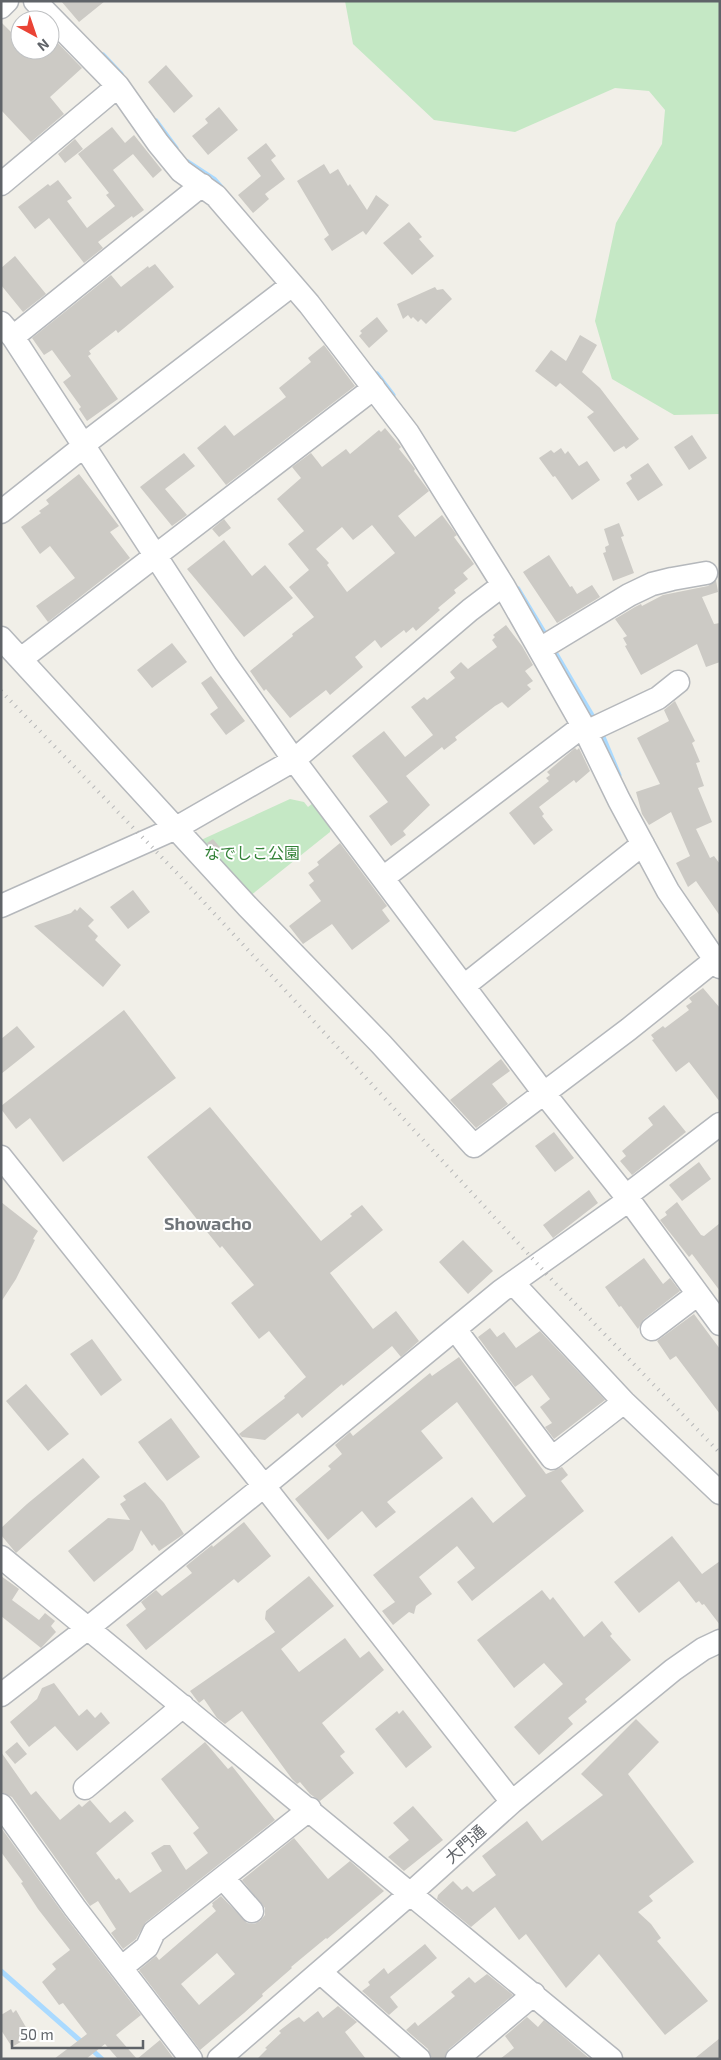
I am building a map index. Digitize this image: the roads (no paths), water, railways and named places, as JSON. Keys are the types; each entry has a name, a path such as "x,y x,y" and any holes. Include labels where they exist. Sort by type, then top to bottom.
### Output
{"street":[{"path":"1,7 7,1"},
{"path":"1,638 248,907 381,1044 474,1146 543,1092 717,963 668,891 642,844 585,729 540,649 459,512 408,433 309,304 216,196 181,171 158,143 118,86 35,1"},
{"path":"1,184 118,86"},
{"path":"202,185 7,330 226,664 294,760 543,1092 711,1306 652,1329"},
{"path":"2,511 83,445 292,285"},
{"path":"21,659 374,388"},
{"path":"540,649 629,594 665,580 706,573"},
{"path":"1,906 176,828 294,760 470,610 503,586"},
{"path":"383,878 585,729 658,698 678,682"},
{"path":"464,986 642,844"},
{"path":"1,1695 88,1628 513,1283 628,1198 720,1124"},
{"path":"1,1156 264,1486 512,1802"},
{"path":"513,1283 624,1402 720,1493"},
{"path":"456,1329 552,1458 624,1402"},
{"path":"1,1557 612,2059"},
{"name":"大門通","path":"219,2059 411,1893 512,1802 673,1670 703,1649 720,1641"},
{"path":"85,1788 183,1706"},
{"path":"1,1805 190,2059"},
{"path":"121,1968 147,1947 154,1932 310,1809"},
{"path":"223,1878 252,1911"},
{"path":"320,1972 419,2059"},
{"path":"472,2054 534,1994"}],"waterway":[{"path":"103,55 121,74"},
{"path":"156,121 176,148"},
{"path":"188,162 214,179 221,187"},
{"path":"377,374 393,395"},
{"path":"518,589 547,637"},
{"path":"552,647 596,722"},
{"path":"601,732 619,775"},
{"path":"1,1971 84,2044"},
{"path":"91,2049 102,2059"}],"railway":[{"path":"1,691 177,873 554,1282 720,1453"}],"district":[{"name":"Showacho","path":"208,1224"}],"park label":[{"name":"なでしこ公園","path":"252,853"}]}
